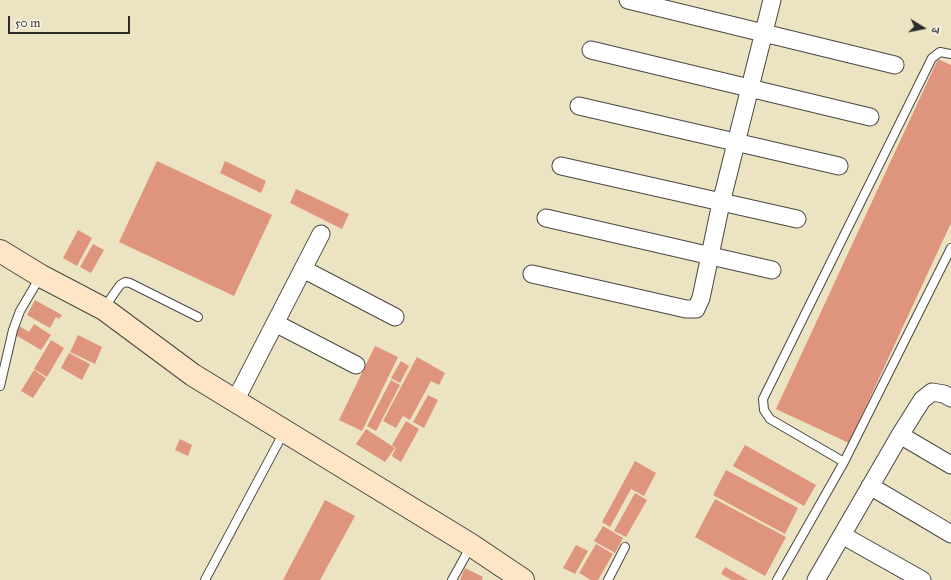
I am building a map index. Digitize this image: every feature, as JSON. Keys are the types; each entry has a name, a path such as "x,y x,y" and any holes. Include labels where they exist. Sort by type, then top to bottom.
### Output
{"street":[{"path":"628,0 895,65"},
{"path":"532,274 686,309 696,309 701,298 721,202 772,0"},
{"path":"591,50 870,117"},
{"path":"579,106 839,166"},
{"path":"561,166 797,220"},
{"path":"546,218 710,257 772,270"},
{"path":"235,401 321,234"},
{"path":"0,251 41,276 104,309 193,375 471,545 523,580"},
{"path":"303,269 395,317"},
{"path":"275,323 356,365"},
{"path":"816,580 922,400 932,392 944,394 951,398"},
{"path":"900,435 951,465"},
{"path":"870,486 951,534"},
{"path":"842,535 922,580"}],"lane":[{"path":"844,462 770,419 764,410 763,399 932,58 940,52 951,54"},
{"path":"778,580 844,462 951,248"},
{"path":"0,386 13,330 20,311 41,276"},
{"path":"104,309 120,285 125,282 130,283 198,317"},
{"path":"205,580 285,431"},
{"path":"452,580 471,545"},
{"path":"608,580 625,547"}],"building":[{"path":"938,59 951,65 951,223 849,443 776,409"},
{"path":"157,161 272,215 234,296 119,242"},
{"path":"225,161 266,181 261,193 220,173"},
{"path":"296,189 349,214 342,229 290,203"},
{"path":"78,230 92,238 77,266 63,258"},
{"path":"93,244 104,250 91,273 80,267"},
{"path":"35,300 62,315 59,319 56,317 50,328 27,315"},
{"path":"34,324 51,335 41,350 14,334 19,326 29,332"},
{"path":"78,335 102,347 95,364 70,352"},
{"path":"51,340 64,348 47,377 34,369"},
{"path":"375,346 398,357 362,431 339,420"},
{"path":"69,353 90,364 82,380 61,368"},
{"path":"417,357 445,373 439,385 431,381 410,420 403,416 396,428 383,421"},
{"path":"401,361 409,366 400,383 391,378"},
{"path":"34,370 46,378 33,398 21,391"},
{"path":"391,380 400,385 376,431 367,426"},
{"path":"428,395 438,400 424,428 413,422"},
{"path":"406,421 419,429 401,462 392,456 396,448 392,445"},
{"path":"366,429 395,448 385,462 356,444"},
{"path":"180,439 192,445 188,456 175,450"},
{"path":"745,445 816,485 804,506 733,466"},
{"path":"635,461 656,473 644,496 631,489 610,527 602,522"},
{"path":"726,470 798,508 785,534 713,495"},
{"path":"635,493 647,500 626,537 614,531"},
{"path":"715,499 786,537 765,576 695,537"},
{"path":"325,500 355,516 320,580 283,580"},
{"path":"603,526 623,538 615,553 594,541"},
{"path":"596,544 613,554 598,580 591,580 579,573"},
{"path":"576,545 588,551 575,574 563,568"},
{"path":"725,567 748,580 732,580 721,574"},
{"path":"465,568 483,577 482,580 460,580"}]}
